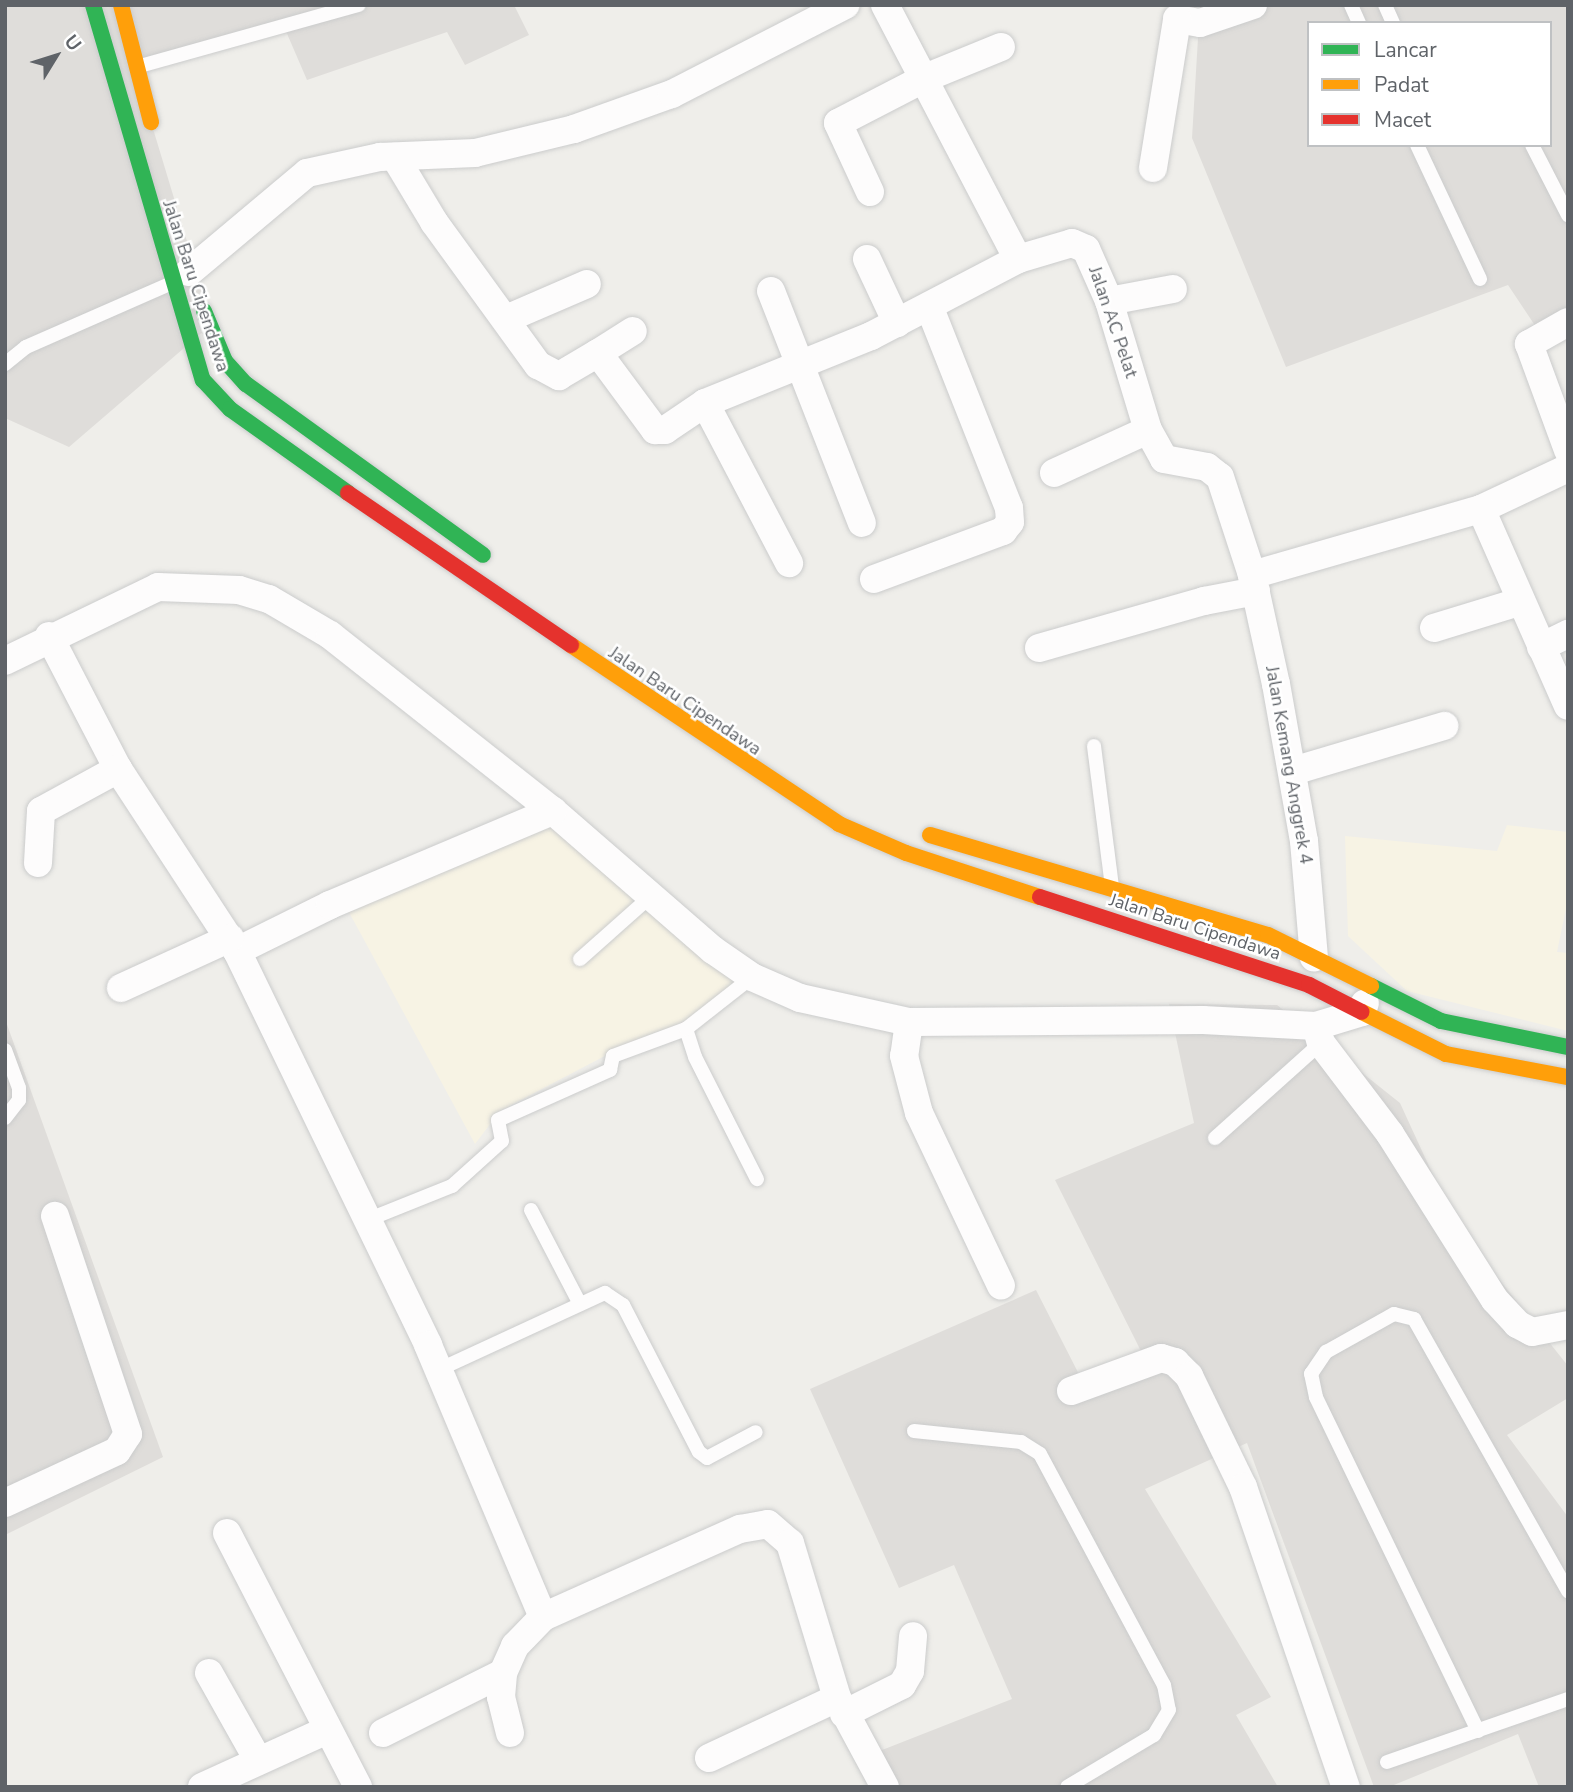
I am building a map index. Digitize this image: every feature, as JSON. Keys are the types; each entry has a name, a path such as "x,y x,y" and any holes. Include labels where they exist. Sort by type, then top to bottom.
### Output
{"main road":[{"name":"Jalan Baru Cipendawa","path":"93,5 111,72 181,267 226,360 246,384 498,566"},
{"path":"121,5 157,144"},
{"name":"Jalan Baru Cipendawa","path":"181,267 203,380 230,410 439,557 753,771 839,824 906,853 1309,985 1441,1021 1568,1047"},
{"path":"439,557 453,535"},
{"path":"753,771 766,752"},
{"name":"Jalan Baru Cipendawa","path":"917,829 1268,935 1314,958 1366,1001 1446,1054 1568,1077"}],"street":[{"path":"181,267 307,173 395,157 475,153 574,129 672,94 845,5"},
{"path":"598,353 655,429 665,430 705,403 897,323 1018,259 885,5"},
{"path":"1153,168 1173,12 1200,23 1253,5"},
{"path":"870,192 838,123 925,78 1000,47"},
{"path":"395,157 434,222 547,373 559,376 633,331"},
{"name":"Jalan AC Pelat","path":"1018,259 1081,244 1109,301 1148,430 1168,462 1215,470 1254,583"},
{"path":"867,259 897,323"},
{"path":"506,319 587,284"},
{"path":"1109,301 1173,289"},
{"path":"771,291 862,523"},
{"path":"874,579 1003,531 1010,522 1009,508 929,306"},
{"path":"1568,322 1529,344 1568,450"},
{"path":"705,403 789,563"},
{"path":"1054,473 1148,430"},
{"path":"1039,648 1204,601 1481,509 1568,468"},
{"path":"1481,509 1519,601 1568,706"},
{"name":"Jalan Kemang Anggrek 4","path":"1254,583 1293,771 1314,958"},
{"path":"5,661 49,636 158,587 239,590 269,599 330,635 554,811 713,950 752,977 800,998 909,1022 1203,1020 1318,1035 1366,1001"},
{"path":"1434,628 1519,601"},
{"path":"1541,647 1568,634"},
{"path":"49,636 118,769 234,945 438,1370 543,1617"},
{"path":"1293,771 1444,726"},
{"path":"38,863 41,811 118,769"},
{"path":"121,988 234,945 554,811"},
{"path":"909,1022 904,1056 916,1104 1000,1286"},
{"path":"1318,1035 1390,1134 1495,1300 1517,1324 1532,1332 1568,1325"},
{"path":"5,1503 117,1451 128,1434 55,1216"},
{"path":"1071,1391 1161,1358 1175,1362 1189,1376 1243,1487 1346,1787"},
{"path":"510,1733 501,1697 503,1673 515,1646 543,1617 740,1529 768,1524 790,1543 841,1706 879,1785"},
{"path":"227,1533 358,1787"},
{"path":"709,1758 902,1685 910,1671 913,1636"},
{"path":"209,1673 258,1760"},
{"path":"383,1733 503,1673"},
{"path":"214,1784 258,1760 327,1730"}],"lane":[{"path":"111,72 138,67 359,5"},
{"path":"1351,5 1358,21"},
{"path":"1385,5 1392,21"},
{"path":"1418,147 1480,279"},
{"path":"1533,147 1568,215"},
{"path":"5,365 26,347 181,267"},
{"path":"1094,746 1112,887"},
{"path":"580,960 653,895"},
{"path":"367,1220 452,1186 502,1141 498,1119 610,1070 613,1056 687,1029 752,977"},
{"path":"687,1029 695,1056 757,1180"},
{"path":"1215,1138 1318,1035"},
{"path":"5,1050 19,1088 19,1100 5,1118"},
{"path":"531,1210 580,1304"},
{"path":"438,1370 605,1293 623,1305 699,1452 707,1458 756,1432"},
{"path":"1478,1731 1316,1397 1311,1374 1326,1352 1394,1314 1414,1319 1568,1591"},
{"path":"914,1431 1021,1442 1035,1449 1164,1685 1169,1710 1154,1735 1067,1787"},
{"path":"1387,1762 1568,1699"}],"shaded area":[{"path":"5,5 514,5 529,35 465,65 447,32 307,80 285,29 135,69 212,324 69,447 5,418"},
{"path":"1200,5 1568,5 1568,322 1540,333 1508,285 1286,367 1192,138"},
{"path":"563,811 747,975 689,1022 620,1048 500,1111 475,1144 344,903"},
{"path":"1507,825 1568,832 1568,899 1557,952 1568,953 1568,1031 1407,991 1348,936 1345,836 1497,851"},
{"path":"1169,1004 1277,1005 1400,1103 1456,1225 1568,1366 1568,1398 1507,1435 1568,1517 1568,1787 1539,1787 1518,1734 1389,1787 1374,1787 1247,1443 1145,1489 1271,1697 1236,1715 1278,1787 897,1787 877,1752 1012,1699 954,1565 899,1588 810,1389 1036,1290 1088,1392 1150,1369 1055,1180 1194,1123"},
{"path":"5,1019 163,1457 5,1535"}],"traffic: fast":[{"path":"93,5 203,380 230,409 348,493"},
{"path":"204,311 225,361 246,384 483,555"},
{"path":"1371,986 1441,1021 1568,1047"}],"traffic: slow":[{"path":"121,5 151,122"},
{"path":"571,645 839,824 906,853 1040,897"},
{"path":"930,835 1268,935 1371,986"},
{"path":"1362,1012 1446,1054 1568,1077"}],"traffic: jam":[{"path":"348,493 571,645"},
{"path":"1040,897 1309,985 1362,1012"}]}
